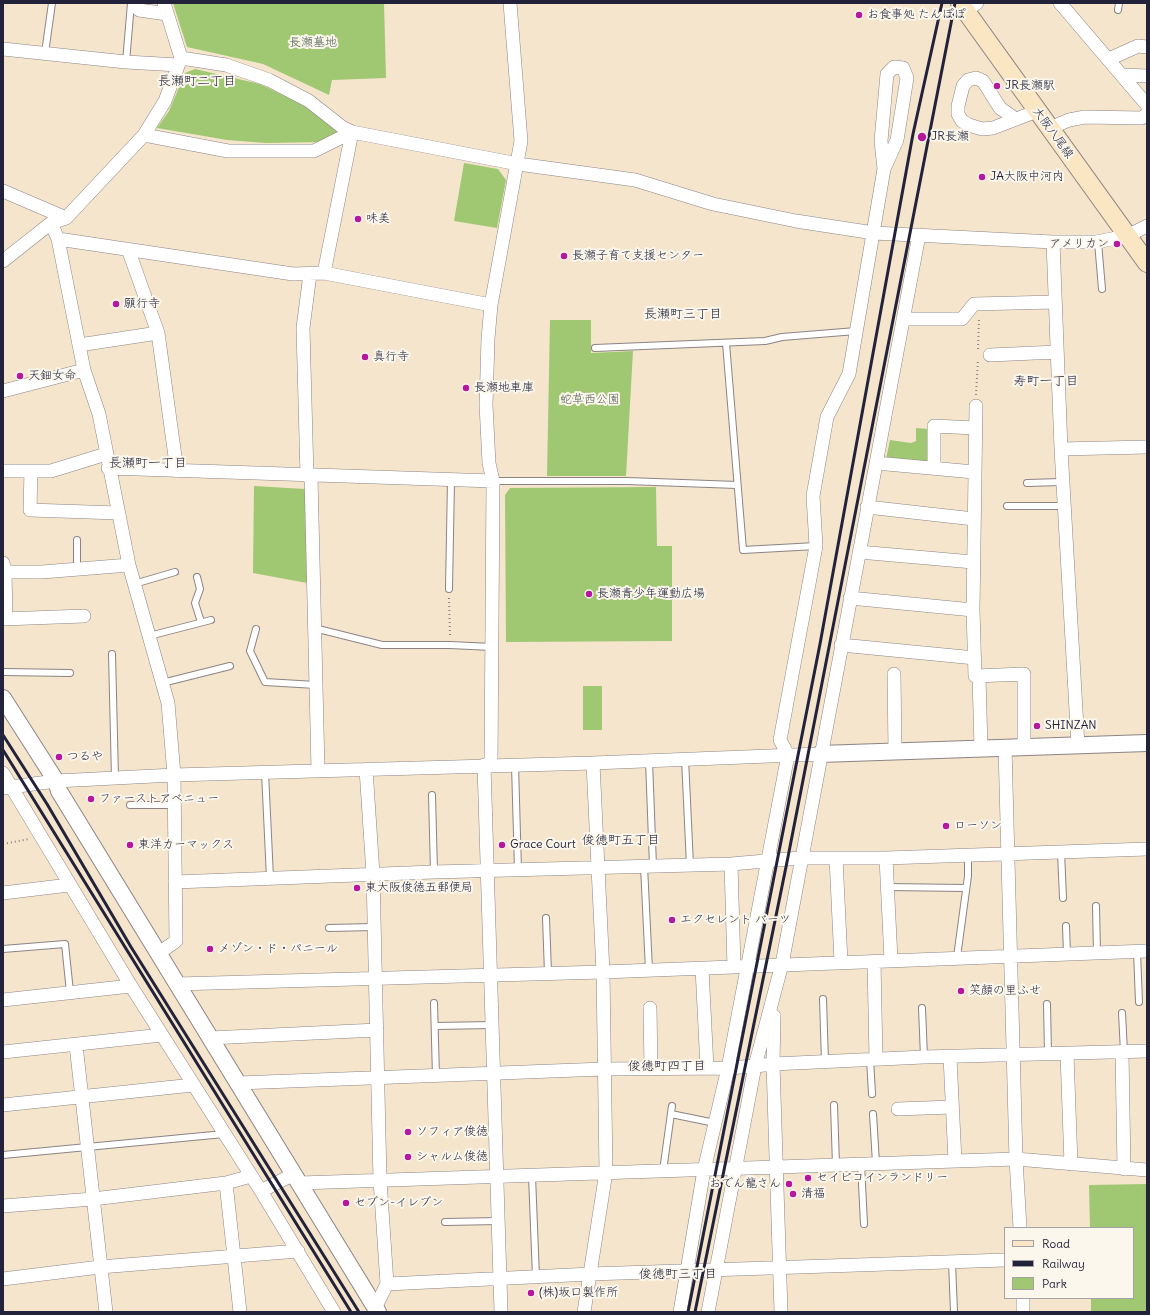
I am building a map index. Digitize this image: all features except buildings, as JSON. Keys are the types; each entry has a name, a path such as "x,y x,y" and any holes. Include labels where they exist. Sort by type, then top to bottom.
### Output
{"main road":[{"name":"大阪八尾線","path":"967,6 1037,111 1147,263"}],"street":[{"path":"3,261 52,223 66,218 144,135 165,101 179,61 166,8 139,10 135,3"},
{"path":"501,1312 493,1074 492,975 487,870 488,765 492,647 493,481 489,463 486,405 490,305 518,164 521,141 510,3"},
{"path":"1060,3 1147,105"},
{"path":"1109,59 1138,46 1147,47"},
{"path":"3,49 126,62 179,61 226,65 269,80 309,101 342,127 352,132 518,164 636,180 713,204 796,221 874,233 1053,242 1098,242 1127,236 1147,226"},
{"path":"680,1312 688,1272 704,1170 728,1068 788,755 780,740 816,546 813,496 828,416 849,374 874,233 884,169 882,141 887,74 894,67 904,68 906,78 897,140 884,169"},
{"path":"1122,75 1147,76"},
{"path":"1014,118 1000,108 983,81 976,78 968,80 963,86 958,114 962,121 968,125 982,129 993,128 1014,118 1037,111"},
{"path":"1050,128 1069,120 1085,117 1142,118 1147,114"},
{"path":"144,135 228,151 314,151 352,132"},
{"path":"324,274 352,132"},
{"path":"3,191 66,218"},
{"path":"52,223 58,239 84,370 99,414 108,468 129,565 168,703 174,775 176,941 159,953"},
{"path":"781,1312 778,1268 777,1166 773,1064 774,1014 780,970 800,858 919,235"},
{"path":"58,239 128,248 294,274 324,274 490,305"},
{"path":"1053,242 1060,449 1078,745"},
{"path":"128,248 158,333 177,471"},
{"path":"310,274 304,328 318,770"},
{"path":"903,319 962,318 974,304 1055,302"},
{"path":"79,345 158,333"},
{"path":"990,355 1057,352"},
{"path":"3,391 84,370"},
{"path":"976,406 973,562 975,676 1024,674 1024,747"},
{"path":"934,468 934,426 975,428"},
{"path":"1060,449 1147,447"},
{"path":"3,471 51,471 106,454"},
{"path":"876,463 974,472"},
{"path":"108,468 309,476 493,481"},
{"path":"31,471 30,510 118,512"},
{"path":"867,507 974,518"},
{"path":"858,552 973,562"},
{"path":"84,616 4,619 4,568 42,572 129,565"},
{"path":"850,598 973,610"},
{"path":"841,645 975,658"},
{"path":"894,674 895,751"},
{"path":"979,676 981,748"},
{"path":"3,698 56,780 59,791 376,1310"},
{"path":"7,787 56,780 174,775 514,764 593,763 1147,743"},
{"path":"1005,747 1016,1159 1020,1227"},
{"path":"584,1312 606,1172 603,972 593,763"},
{"path":"366,769 373,874 380,1180 387,1284 376,1310"},
{"path":"3,773 7,787 40,836 162,1036 261,1191 334,1312"},
{"path":"175,882 487,870 731,864 800,858 886,858 1147,849"},
{"path":"836,858 841,962"},
{"path":"886,858 891,960"},
{"path":"731,864 734,967"},
{"path":"3,893 69,885"},
{"path":"177,984 734,967 780,970 841,962 1142,951"},
{"path":"873,1059 874,961"},
{"path":"702,968 706,1068"},
{"path":"708,1312 734,1168 755,1066 780,970"},
{"path":"3,1000 131,986"},
{"path":"650,1008 651,1069"},
{"path":"210,1038 377,1030"},
{"path":"3,1052 162,1036"},
{"path":"76,1045 86,1146 106,1312"},
{"path":"238,1084 604,1069 728,1068 773,1064 873,1059 1147,1051"},
{"path":"1123,1052 1124,1170"},
{"path":"1067,1054 1071,1164"},
{"path":"950,1057 954,1161"},
{"path":"3,1105 81,1098 193,1085"},
{"path":"898,1109 952,1106"},
{"path":"261,1191 297,1179 380,1180 496,1178 606,1172 1016,1159 1124,1170 1147,1170"},
{"path":"3,1206 93,1198 226,1183 251,1176"},
{"path":"226,1183 240,1312"},
{"path":"3,1279 100,1266 298,1251"},
{"path":"387,1284 591,1274 688,1272 1004,1260"},
{"path":"1023,1299 1023,1312"}],"lane":[{"path":"45,53 52,3"},
{"path":"126,62 132,3"},
{"path":"1118,3 1118,10"},
{"path":"1098,242 1102,289"},
{"path":"595,348 726,343 856,331"},
{"path":"726,343 743,550 816,546"},
{"path":"449,589 451,480"},
{"path":"493,481 627,481 738,485"},
{"path":"1027,483 1062,482"},
{"path":"1007,506 1064,506"},
{"path":"77,540 77,569"},
{"path":"134,584 175,572"},
{"path":"197,577 200,589 195,603 201,622"},
{"path":"148,636 211,620"},
{"path":"314,628 382,645 450,645 492,647"},
{"path":"256,629 250,652 265,682 316,685"},
{"path":"112,654 115,778"},
{"path":"162,683 230,666"},
{"path":"3,672 70,673"},
{"path":"685,759 690,865"},
{"path":"649,761 649,970"},
{"path":"514,764 518,870"},
{"path":"265,772 270,878"},
{"path":"432,795 434,872"},
{"path":"130,805 174,805"},
{"path":"1061,852 1063,898"},
{"path":"957,958 966,888 968,855"},
{"path":"888,887 966,888"},
{"path":"1096,906 1097,953"},
{"path":"546,918 548,973"},
{"path":"329,928 374,926"},
{"path":"1066,926 1067,954"},
{"path":"3,949 65,944 70,992"},
{"path":"1139,1002 1142,951"},
{"path":"823,999 825,1062"},
{"path":"434,1003 436,1077"},
{"path":"1047,1004 1048,1054"},
{"path":"922,1008 924,1058"},
{"path":"1122,1013 1123,1052"},
{"path":"435,1026 492,1025"},
{"path":"872,1094 873,1059"},
{"path":"834,1105 836,1164"},
{"path":"663,1171 672,1106"},
{"path":"671,1114 715,1123"},
{"path":"873,1114 876,1163"},
{"path":"3,1156 86,1146 224,1134"},
{"path":"861,1164 864,1224"},
{"path":"532,1176 536,1277"},
{"path":"445,1222 498,1221"},
{"path":"952,1262 954,1312"}],"path":[{"path":"449,589 450,645"},
{"path":"3,844 12,844 40,836"}],"green space":[{"name":"長瀬墓地","path":"173,3 384,3 386,78 332,80 329,95 263,64 187,47"},
{"path":"195,69 260,84 303,105 336,129 339,133 325,142 266,143 227,140 157,128 169,111 185,73"},
{"path":"464,163 498,169 506,180 497,228 454,221"},
{"name":"蛇草西公園","path":"550,320 591,320 591,353 633,351 626,476 547,476"},
{"path":"916,428 928,429 927,461 923,464 886,459 890,440 911,443 916,441"},
{"path":"254,486 305,489 307,583 253,573"},
{"name":"長瀬青少年運動広場","path":"656,487 657,546 672,546 672,641 506,642 505,495 510,488"},
{"path":"583,686 602,686 602,730 583,730"},
{"path":"1147,1184 1147,1312 1091,1312 1091,1299 1134,1299 1134,1227 1090,1227 1089,1185"}],"railway":[{"path":"688,1312 820,644 913,134 942,3"},
{"path":"695,1312 787,862 955,3"},
{"path":"3,735 47,804 131,947 359,1312"},
{"path":"3,750 351,1312"}],"place":[{"name":"お食事処 たんぽぽ","path":"859,15"},
{"name":"JR長瀬駅","path":"997,86"},
{"name":"JR長瀬","path":"922,137"},
{"name":"JA大阪中河内","path":"982,177"},
{"name":"味美","path":"358,219"},
{"name":"アメリカン","path":"1117,244"},
{"name":"長瀬子育て支援センター","path":"564,256"},
{"name":"願行寺","path":"116,304"},
{"name":"真行寺","path":"365,357"},
{"name":"天鈿女命","path":"20,376"},
{"name":"長瀬地車庫","path":"466,388"},
{"name":"長瀬青少年運動広場","path":"589,594"},
{"name":"SHINZAN","path":"1037,726"},
{"name":"つるや","path":"59,757"},
{"name":"ファーストアベニュー","path":"91,799"},
{"name":"ローソン","path":"946,826"},
{"name":"東洋カーマックス","path":"130,845"},
{"name":"Grace Court","path":"502,845"},
{"name":"東大阪俊徳五郵便局","path":"357,888"},
{"name":"エクセレント バーツ","path":"672,920"},
{"name":"メゾン・ド・パニール","path":"210,949"},
{"name":"笑顔の里ふせ","path":"961,991"},
{"name":"ソフィア俊徳","path":"408,1132"},
{"name":"シャルム俊徳","path":"408,1157"},
{"name":"セイビコインランドリー","path":"808,1178"},
{"name":"おでん龍さん","path":"789,1184"},
{"name":"清福","path":"793,1194"},
{"name":"セブン-イレブン","path":"346,1203"},
{"name":"(株)坂口製作所","path":"531,1293"}],"district":[{"name":"長瀬町二丁目","path":"197,81"},
{"name":"長瀬町三丁目","path":"683,314"},
{"name":"寿町一丁目","path":"1046,381"},
{"name":"長瀬町一丁目","path":"148,463"},
{"name":"俊徳町五丁目","path":"621,840"},
{"name":"俊徳町四丁目","path":"667,1066"},
{"name":"俊徳町三丁目","path":"678,1274"}]}
